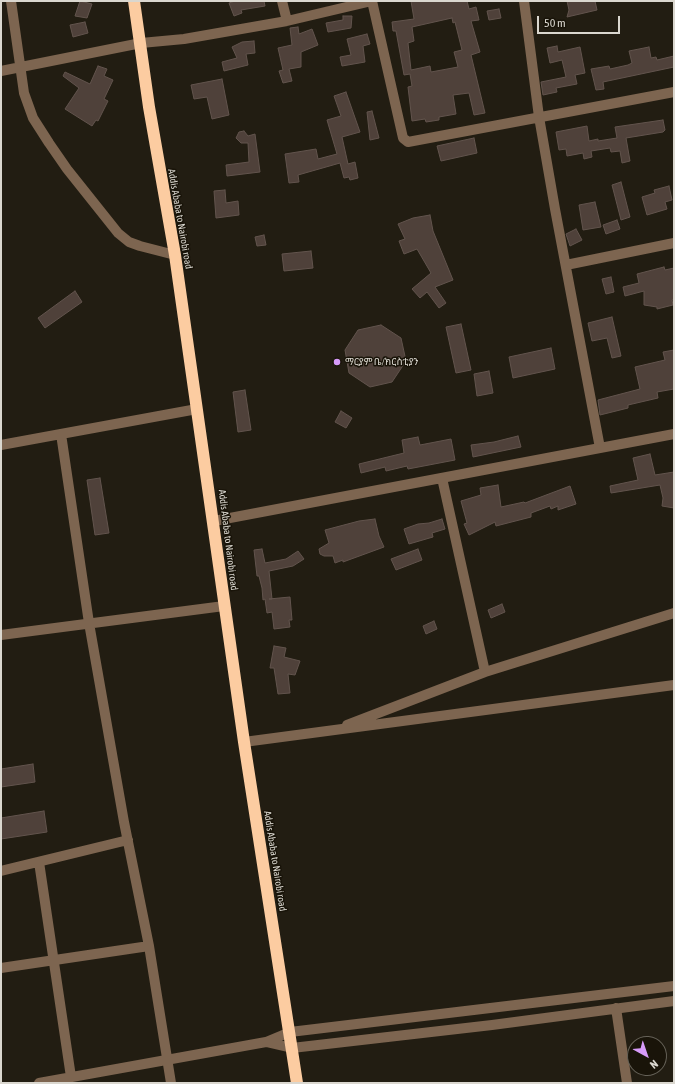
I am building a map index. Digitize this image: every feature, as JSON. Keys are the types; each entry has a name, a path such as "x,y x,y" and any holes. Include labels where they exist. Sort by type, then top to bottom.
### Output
{"highway":[{"name":"Addis Ababa to Nairobi road","path":"134,1 155,145 175,255 214,521 224,606 244,742 297,1083"}],"street":[{"path":"11,1 19,67 24,93 33,118 67,170 118,233 129,242 175,255"},
{"path":"282,1 287,21"},
{"path":"1,71 141,44 287,21 372,1 403,138 408,142 674,92"},
{"path":"524,1 540,117 600,448"},
{"path":"566,265 674,243"},
{"path":"1,444 197,409"},
{"path":"61,434 89,622 128,840 149,946 170,1083"},
{"path":"214,521 674,434"},
{"path":"442,478 485,672"},
{"path":"1,635 89,622 224,606"},
{"path":"330,731 485,672 674,613"},
{"path":"244,742 674,685"},
{"path":"1,871 128,840"},
{"path":"39,862 71,1077"},
{"path":"1,968 149,946"},
{"path":"39,1083 266,1042 290,1032 674,986"},
{"path":"266,1042 292,1048 674,1001"},
{"path":"616,1008 627,1083"}],"building":[{"path":"80,1 92,4 87,18 75,16"},
{"path":"235,1 264,1 265,6 241,10 242,13 234,16 229,3"},
{"path":"411,1 467,1 469,9 476,7 479,20 471,21 480,52 471,55 485,113 474,115 469,93 453,95 456,114 439,117 439,120 426,122 425,119 412,121 408,87 412,86 410,74 404,75 396,31 393,31 392,22 414,19","holes":["452,18 453,23 455,22 462,50 454,52 458,67 431,72 430,66 411,70 408,43 414,41 412,27"]},
{"path":"567,1 595,1 597,10 567,17 569,10"},
{"path":"499,9 501,18 489,20 487,11"},
{"path":"343,16 352,16 351,28 328,32 326,23 343,20"},
{"path":"85,22 88,33 73,37 70,25"},
{"path":"298,27 299,34 312,29 318,45 301,52 301,67 289,69 292,81 283,83 279,71 283,70 278,48 292,45 290,28"},
{"path":"367,34 370,44 363,46 365,62 342,66 340,57 351,55 347,39"},
{"path":"254,41 255,53 246,54 248,65 224,71 222,62 237,58 232,47 242,42"},
{"path":"557,46 558,52 580,47 585,73 575,75 577,84 556,88 557,92 543,95 541,82 566,77 562,60 550,63 547,48"},
{"path":"649,47 651,58 656,57 657,60 674,56 674,67 603,82 604,89 596,90 591,69 609,66 610,69 628,65 632,63 629,51"},
{"path":"98,66 107,69 104,76 113,80 104,99 108,101 98,121 96,120 92,126 65,109 79,88 63,76 65,72 90,84"},
{"path":"222,79 229,115 212,119 207,97 194,99 191,85"},
{"path":"346,92 360,132 342,137 348,164 355,162 358,178 350,180 349,177 344,178 340,163 298,175 299,182 289,183 285,154 316,149 318,159 337,154 327,120 341,116 334,96"},
{"path":"372,111 379,138 370,140 367,112"},
{"path":"663,120 665,130 663,132 626,138 630,161 622,163 620,151 611,152 610,148 591,151 592,157 584,159 583,153 567,156 566,149 559,150 556,132 587,126 589,141 598,139 598,141 617,138 615,127"},
{"path":"244,131 248,136 255,134 260,172 227,176 226,165 249,162 248,143 241,143 236,138 239,132"},
{"path":"474,138 477,153 441,161 437,146"},
{"path":"621,182 630,217 621,220 612,185"},
{"path":"669,186 672,200 665,202 667,209 647,215 642,197 655,193 654,190"},
{"path":"225,190 226,203 238,201 239,215 216,218 214,191"},
{"path":"595,202 601,227 583,230 579,205"},
{"path":"430,215 433,231 453,280 435,287 446,303 439,308 427,292 420,298 412,289 431,273 417,249 404,254 399,241 405,239 398,224 413,218"},
{"path":"617,220 620,229 606,234 603,225"},
{"path":"576,229 582,240 570,246 566,234"},
{"path":"264,235 266,245 257,246 255,237"},
{"path":"311,251 313,268 284,271 282,254"},
{"path":"664,267 665,270 674,268 673,305 657,309 657,307 644,305 644,291 625,296 623,287 639,283 637,274"},
{"path":"611,277 614,292 606,294 602,279"},
{"path":"75,291 82,302 45,328 38,318"},
{"path":"612,317 621,356 612,358 607,338 592,341 588,323"},
{"path":"461,324 471,370 456,373 446,327"},
{"path":"381,325 401,338 406,361 392,382 370,387 349,373 345,350 358,330"},
{"path":"551,348 555,369 513,378 509,357"},
{"path":"674,350 674,389 657,392 658,398 628,405 628,408 600,415 598,400 640,389 635,367 665,360 663,352"},
{"path":"489,371 493,393 477,396 474,374"},
{"path":"245,390 251,430 238,432 233,392"},
{"path":"341,411 352,418 346,428 335,422"},
{"path":"518,436 521,447 473,457 471,445 494,442"},
{"path":"418,437 420,445 451,439 455,460 408,469 407,466 386,471 385,467 361,473 359,464 404,453 402,440"},
{"path":"650,454 655,475 674,472 674,508 662,506 663,498 660,485 611,493 610,486 638,480 633,458"},
{"path":"100,478 109,533 95,535 87,480"},
{"path":"498,485 501,507 525,503 570,486 576,504 558,510 558,506 551,509 550,506 531,513 531,517 496,526 495,522 469,535 464,524 467,523 461,501 481,495 480,488"},
{"path":"375,519 379,536 384,547 343,562 343,560 335,563 333,556 324,556 320,554 319,549 329,543 325,530 359,521"},
{"path":"442,519 445,529 432,533 433,537 409,544 404,529 418,524 429,523"},
{"path":"262,549 265,563 286,559 298,551 304,559 293,566 269,571 272,599 290,597 292,620 289,620 290,627 274,629 272,612 267,613 259,576 257,576 254,550"},
{"path":"418,549 422,560 396,570 391,559"},
{"path":"502,604 505,612 491,618 488,610"},
{"path":"434,621 437,629 426,634 423,626"},
{"path":"274,646 286,648 284,657 300,661 295,675 288,674 290,693 278,694 274,668 270,668"},
{"path":"33,764 35,782 1,787 1,769"},
{"path":"44,811 47,832 1,839 1,818"}],"place":[{"name":"ማርያም ቤ/ክርስቲያን","path":"337,362"}]}
